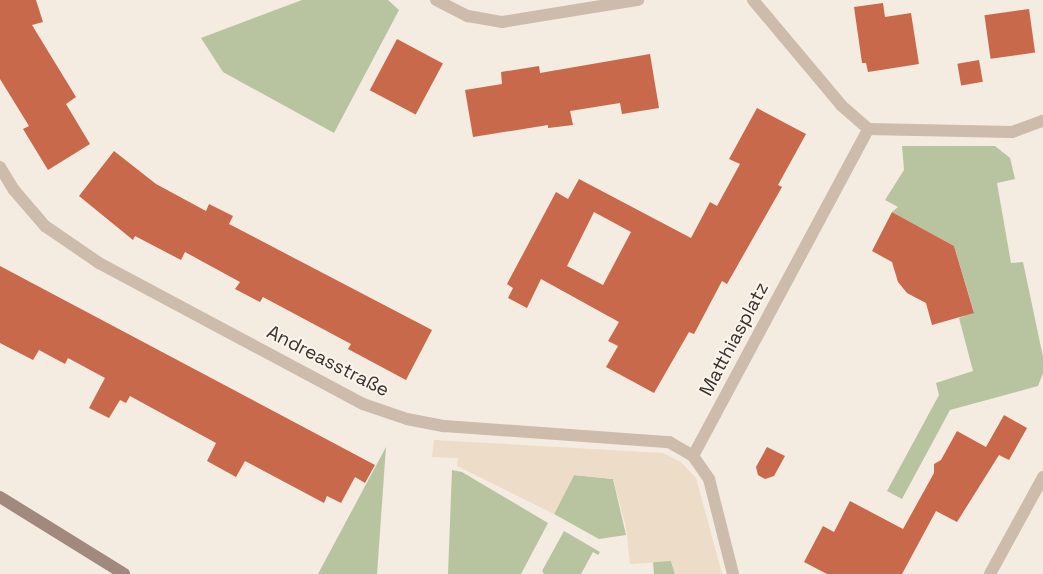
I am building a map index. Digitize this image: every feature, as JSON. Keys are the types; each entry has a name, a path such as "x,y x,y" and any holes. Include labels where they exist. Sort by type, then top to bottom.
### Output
{"main road":[{"path":"0,497 124,574"}],"street":[{"path":"436,0 468,16 502,22 638,0"},
{"path":"753,0 842,106 868,129 1012,132 1043,121"},
{"name":"Matthiasplatz","path":"693,456 868,129"},
{"name":"Andreasstraße","path":"0,167 14,190 45,226 99,262 363,404 407,419 444,426 669,442 693,456"},
{"path":"693,456 709,478 733,574"},
{"path":"990,574 1043,477"}],"green space":[{"path":"302,0 388,0 399,10 334,133 223,72 201,38"},
{"path":"902,146 995,146 1010,158 1015,179 997,183 1011,263 1023,262 1043,357 1043,373 1038,386 950,410 902,499 887,491 939,395 936,383 973,371 959,318 974,312 954,246 892,212 898,207 885,200 904,170"},
{"path":"386,447 377,574 318,574"},
{"path":"452,470 462,472 548,523 521,574 448,574"},
{"path":"574,475 613,479 626,535 599,539 554,514"},
{"path":"564,531 600,552 598,555 593,552 581,574 544,574 542,571"},
{"path":"653,561 671,561 675,574 654,574"}],"shaded area":[{"path":"434,440 663,453 682,463 696,478 722,574 675,574 671,561 630,564 626,527 613,479 574,475 554,514 457,466 458,458 432,457"}],"building":[{"path":"0,0 36,0 43,22 32,25 76,97 66,104 90,144 48,170 23,129 29,126 0,79"},
{"path":"883,3 885,17 911,13 919,64 868,72 866,63 862,63 854,7"},
{"path":"1029,9 1035,53 991,59 984,15"},
{"path":"397,39 443,63 416,115 370,90"},
{"path":"650,54 659,108 622,114 620,103 570,111 573,125 548,128 548,125 473,137 465,90 502,84 501,72 539,66 540,73"},
{"path":"979,60 983,82 961,85 957,64"},
{"path":"757,108 806,134 778,185 782,187 727,284 722,281 694,334 689,332 654,393 606,367 618,346 608,341 619,322 541,279 527,308 508,298 513,288 507,284 556,192 568,199 579,179 691,238 710,202 717,206 740,164 729,159","holes":["594,212 631,232 603,285 567,266"]},
{"path":"114,151 156,184 206,211 209,204 233,216 229,224 432,330 406,380 348,349 351,344 263,297 260,302 235,289 240,282 185,252 181,260 135,236 133,240 79,196"},
{"path":"892,212 954,246 974,313 932,325 926,303 907,293 898,282 892,262 872,251"},
{"path":"0,266 375,465 365,483 355,477 341,503 327,496 324,503 245,461 236,477 207,461 216,443 130,396 126,403 120,400 109,418 89,408 105,378 68,358 65,364 39,350 33,360 0,343"},
{"path":"1004,415 1027,428 1009,460 999,455 957,522 936,511 902,574 827,574 804,562 823,526 834,532 850,501 903,529 934,473 934,464 941,460 957,431 986,447"},
{"path":"767,447 785,456 774,476 765,479 758,475 756,467"}]}
